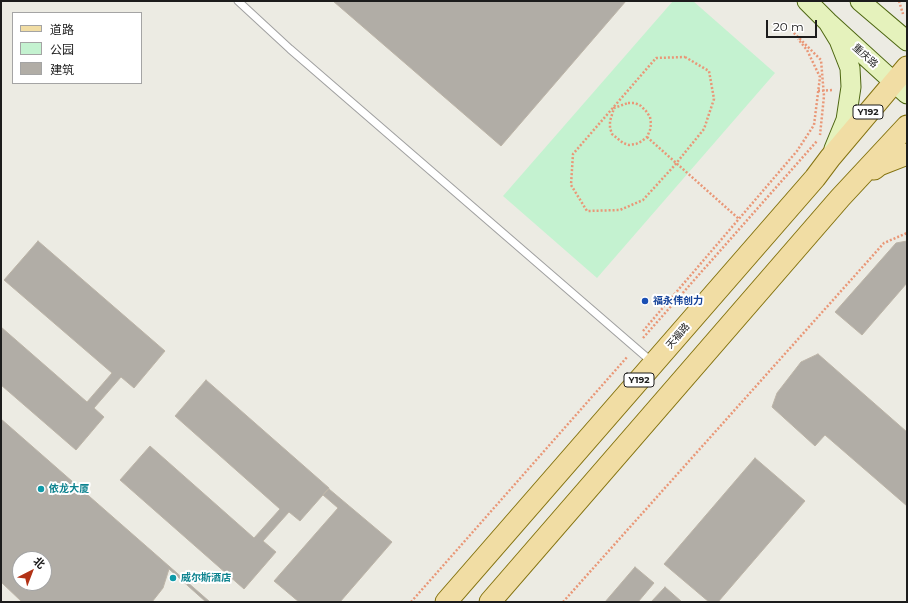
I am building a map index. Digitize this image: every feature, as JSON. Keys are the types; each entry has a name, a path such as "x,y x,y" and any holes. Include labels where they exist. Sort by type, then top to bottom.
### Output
{"main road":[{"name":"重庆路","path":"807,1 828,22 902,81"},
{"path":"860,1 907,41"},
{"path":"828,22 839,40 850,68 845,88"},
{"name":"天福路","path":"446,602 815,178 830,158 902,81"},
{"name":"Y192","path":"830,158 840,139 846,120 845,88"},
{"path":"490,602 840,198 907,126"},
{"path":"860,178 879,165 907,154"}],"lane":[{"path":"238,1 290,49 654,364"}],"path":[{"path":"898,1 905,20"},
{"path":"411,602 636,348 819,138 824,91 821,60 791,30 807,50 820,77 814,125 796,151 643,330"},
{"path":"685,56 709,71 714,99 704,129 677,163 643,200 620,210 587,211 571,185 573,154 614,108 656,58 685,56"},
{"path":"818,92 845,88"},
{"path":"628,103 641,106 646,111 650,117 651,124 647,136 642,141 636,144 623,143 612,134 610,121 614,108 628,103"},
{"path":"647,136 739,219"},
{"path":"563,602 884,243 907,233"}],"green space":[{"path":"673,1 693,1 775,73 597,278 503,196"}],"building":[{"path":"333,1 626,1 501,146"},
{"path":"38,241 165,351 134,388 121,377 94,408 104,417 76,450 1,385 1,327 87,402 112,373 4,280"},
{"path":"907,241 907,283 862,335 835,312 896,243"},
{"path":"818,354 907,432 907,506 825,435 815,446 772,407 777,393 801,362"},
{"path":"206,380 329,488 300,521 289,512 263,541 276,552 244,589 120,480 150,446 254,538 280,509 175,416"},
{"name":"依龙大厦","path":"1,419 210,602 22,602 1,582"},
{"path":"755,458 805,501 718,602 709,602 664,564"},
{"path":"329,489 392,542 340,602 299,602 274,581 338,508 323,495"},
{"path":"635,567 654,583 638,602 605,602"},
{"name":"威尔斯酒店","path":"169,569 206,602 152,602 163,588"},
{"path":"665,587 682,602 651,602"}],"place":[{"name":"福永伟创力","path":"645,301"},
{"name":"依龙大厦","path":"41,489"},
{"name":"威尔斯酒店","path":"173,578"}]}
